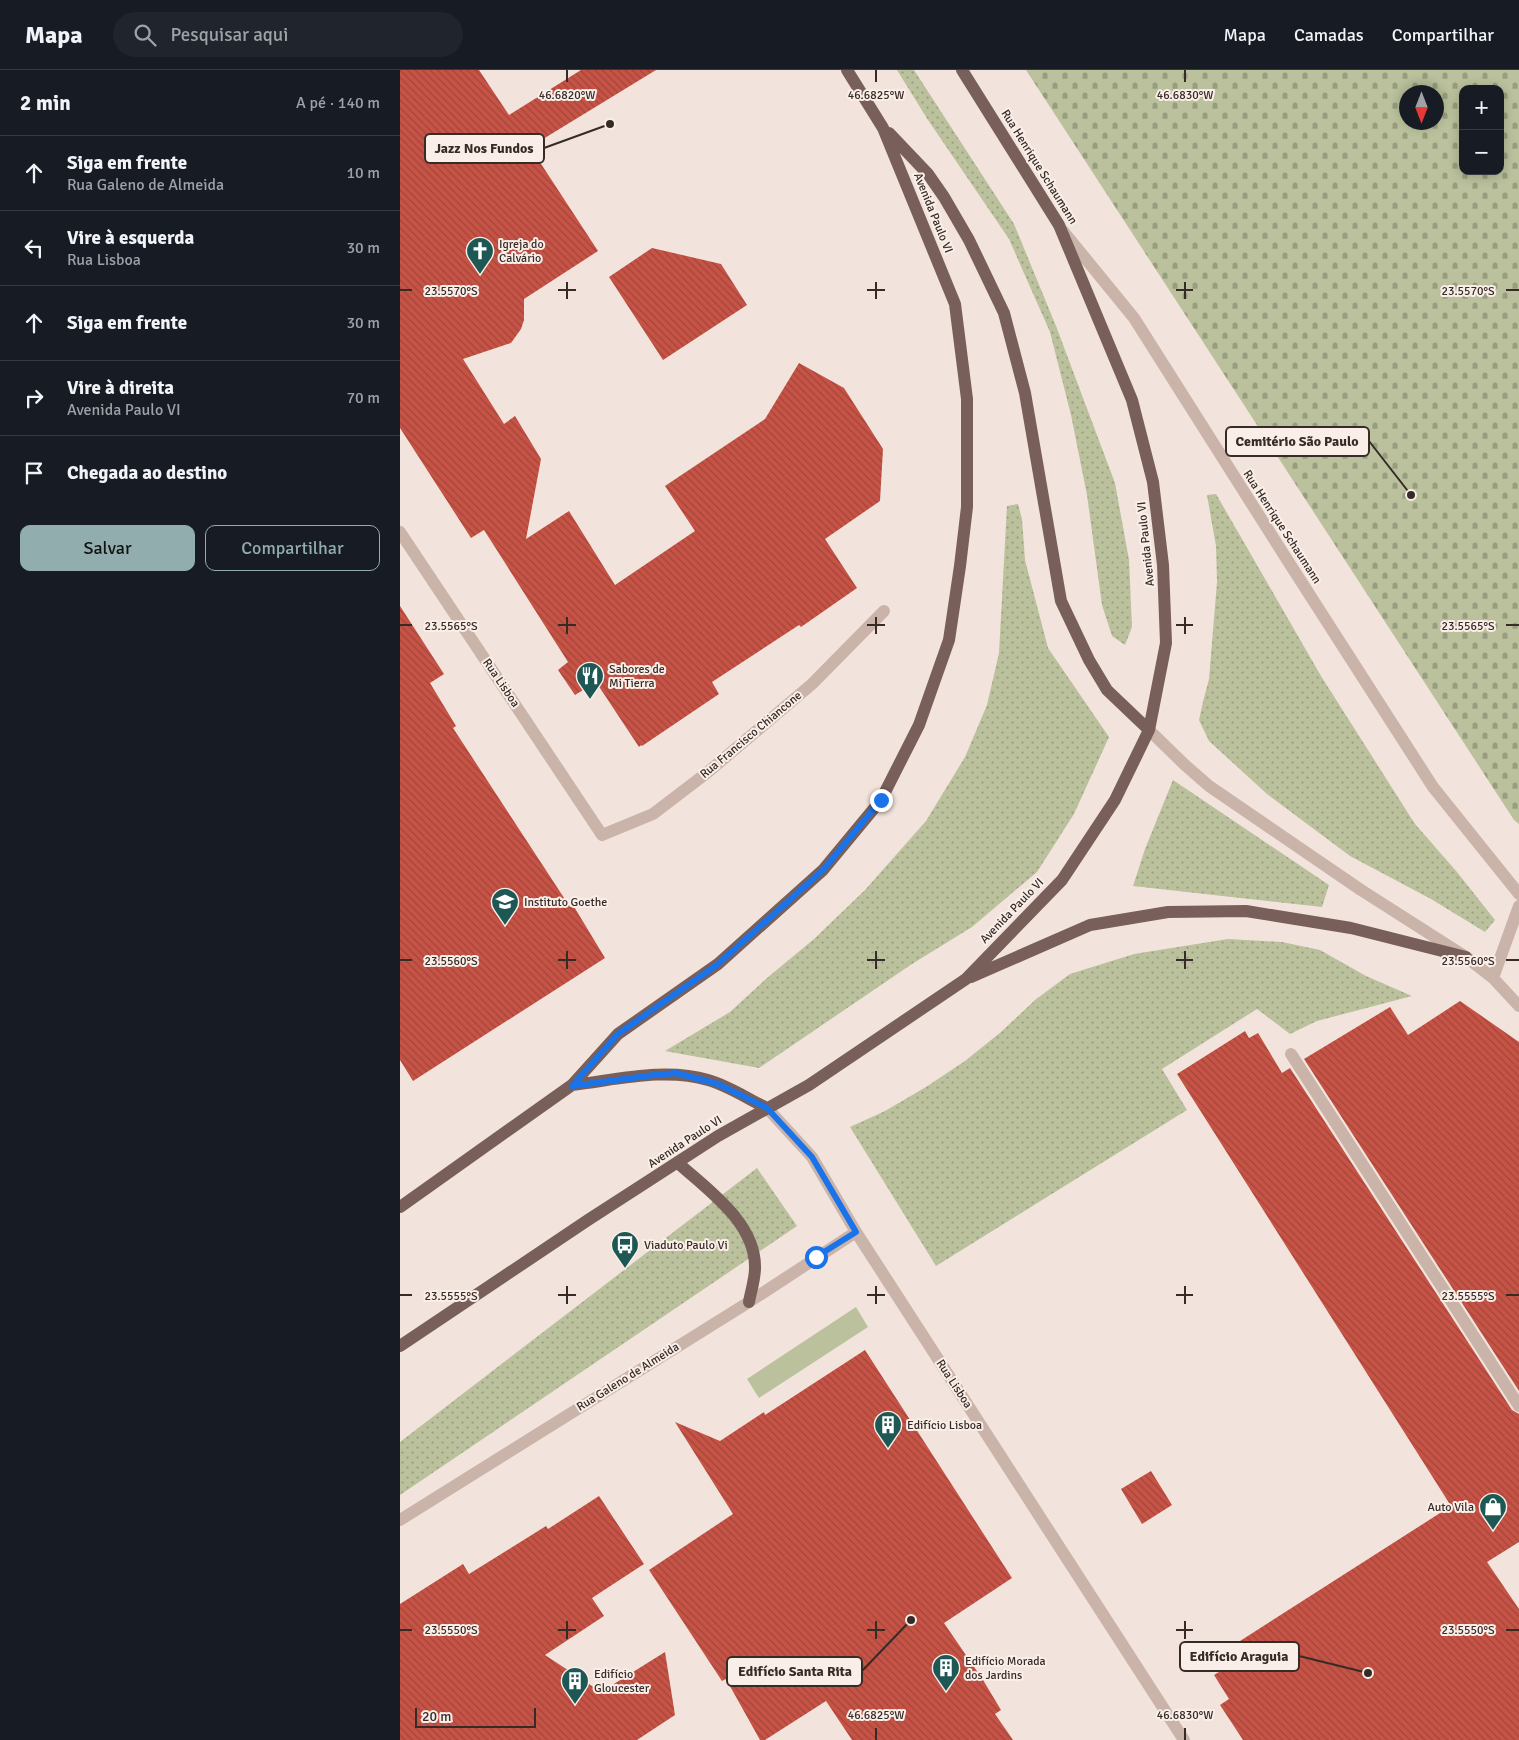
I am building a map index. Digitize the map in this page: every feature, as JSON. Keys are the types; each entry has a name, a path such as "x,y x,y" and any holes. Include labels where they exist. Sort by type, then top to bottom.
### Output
{"main road":[{"path":"847,70 883,128 928,174 944,197 969,240 1004,313 1025,393 1060,600 1089,660 1107,690 1149,730"},
{"name":"Rua Henrique Schaumann","path":"962,70 1059,226"},
{"name":"Avenida Paulo VI","path":"400,1207 572,1086 618,1034 718,964 823,870 881,800 918,725 949,640 967,507 967,399 955,304 883,128"},
{"name":"Avenida Paulo VI","path":"400,1346 588,1220 718,1136 809,1085 966,979 1062,880 1116,800 1149,730 1166,643 1163,565 1153,482 1132,400 1059,226"},
{"path":"966,979 1090,925 1168,912 1246,911 1351,928 1466,957"},
{"path":"572,1086 676,1073 718,1084 767,1108"},
{"path":"678,1163 725,1205 738,1220 752,1247 756,1268 749,1302"}],"street":[{"name":"Rua Henrique Schaumann","path":"1059,226 1134,318 1434,787 1519,894"},
{"name":"Rua Lisboa","path":"400,532 602,835"},
{"name":"Rua Francisco Chiancone","path":"602,835 653,814 708,772 812,684 884,611"},
{"path":"1149,730 1209,786 1361,890 1466,957 1493,978 1519,1006"},
{"path":"1493,978 1519,906"},
{"path":"1292,1054 1519,1406"},
{"name":"Rua Lisboa","path":"767,1108 812,1157 856,1232 1184,1740"},
{"name":"Rua Galeno de Almeida","path":"400,1520 749,1302 856,1232"}],"green space":[{"path":"897,70 914,70 1014,224 1056,326 1115,483 1129,560 1132,627 1125,645 1112,636 1102,605 1087,495 1071,415 1050,332 1009,239 928,120"},
{"path":"1026,70 1519,70 1519,824 1514,820"},
{"path":"1216,494 1321,676 1415,824 1457,872 1495,920 1485,932 1431,899 1350,856 1267,794 1209,741 1199,720 1209,679 1217,582 1216,546 1207,495"},
{"path":"1018,504 1022,519 1025,560 1048,648 1109,737 1074,814 1037,872 972,927 912,964 759,1068 665,1051 730,1012 814,939 865,890 926,821 965,757 987,705 999,653 1007,506"},
{"path":"1173,780 1329,885 1322,907 1133,886 1145,849"},
{"path":"1228,939 1282,942 1320,950 1366,976 1412,996 1317,1021 1290,1034 1257,1009 1162,1069 1187,1110 936,1266 850,1127 885,1111 965,1061 1001,1032 1035,1000 1070,974 1134,954"},
{"path":"757,1168 797,1226 400,1495 400,1442"},
{"path":"856,1307 868,1327 759,1398 747,1379"}],"building":[{"path":"400,70 479,70 509,115 581,70 656,70 530,147 598,251 524,299 524,320 521,329 511,343 463,359 504,424 515,416 541,459 526,539 569,511 615,585 695,531 665,486 765,419 799,363 844,388 883,449 880,501 825,539 857,588 801,627 799,625 712,682 719,694 642,746 639,747 596,682 575,695 558,670 568,662 484,530 471,538 400,428"},
{"path":"652,248 721,264 747,305 663,360 609,277"},
{"name":"Instituto Goethe","path":"400,606 444,674 430,683 456,726 453,728 570,907 573,905 605,958 413,1081 400,1060"},
{"path":"1460,1001 1519,1042 1519,1391 1304,1059 1390,1007 1408,1035"},
{"path":"1245,1031 1249,1038 1258,1033 1282,1073 1290,1068 1512,1410 1519,1414 1519,1542 1487,1562 1519,1609 1519,1740 1243,1740 1220,1705 1229,1699 1214,1675 1219,1672 1212,1659 1451,1506 1177,1074"},
{"path":"865,1350 1012,1578 944,1623 1001,1710 995,1714 1013,1740 852,1740 826,1701 765,1740 760,1740 726,1679 722,1681 649,1570 733,1514 675,1422 720,1441 764,1412 765,1415"},
{"path":"1151,1471 1172,1505 1142,1524 1121,1489"},
{"path":"599,1496 644,1564 592,1598 604,1616 545,1655 601,1692 665,1652 675,1715 637,1740 400,1740 400,1604 463,1564 469,1574 546,1526 548,1529"}],"place":[{"name":"Jazz Nos Fundos","path":"610,124"},
{"name":"Igreja do Calvário","path":"480,275"},
{"name":"Cemitério São Paulo","path":"1411,495"},
{"name":"Sabores de Mi Tierra","path":"590,700"},
{"name":"Instituto Goethe","path":"505,926"},
{"name":"Viaduto Paulo Vi","path":"625,1269"},
{"name":"Edifício Lisboa","path":"888,1449"},
{"name":"Auto Vila","path":"1493,1531"},
{"name":"Edifício Santa Rita","path":"911,1620"},
{"name":"Edifício Araguia","path":"1368,1673"},
{"name":"Edifício Morada dos Jardins","path":"946,1692"},
{"name":"Edifício Gloucester","path":"575,1705"}],"route":[{"path":"816,1257 856,1232 812,1157 767,1108 718,1084 676,1073 572,1086 618,1034 718,964 823,870 881,800"}]}
